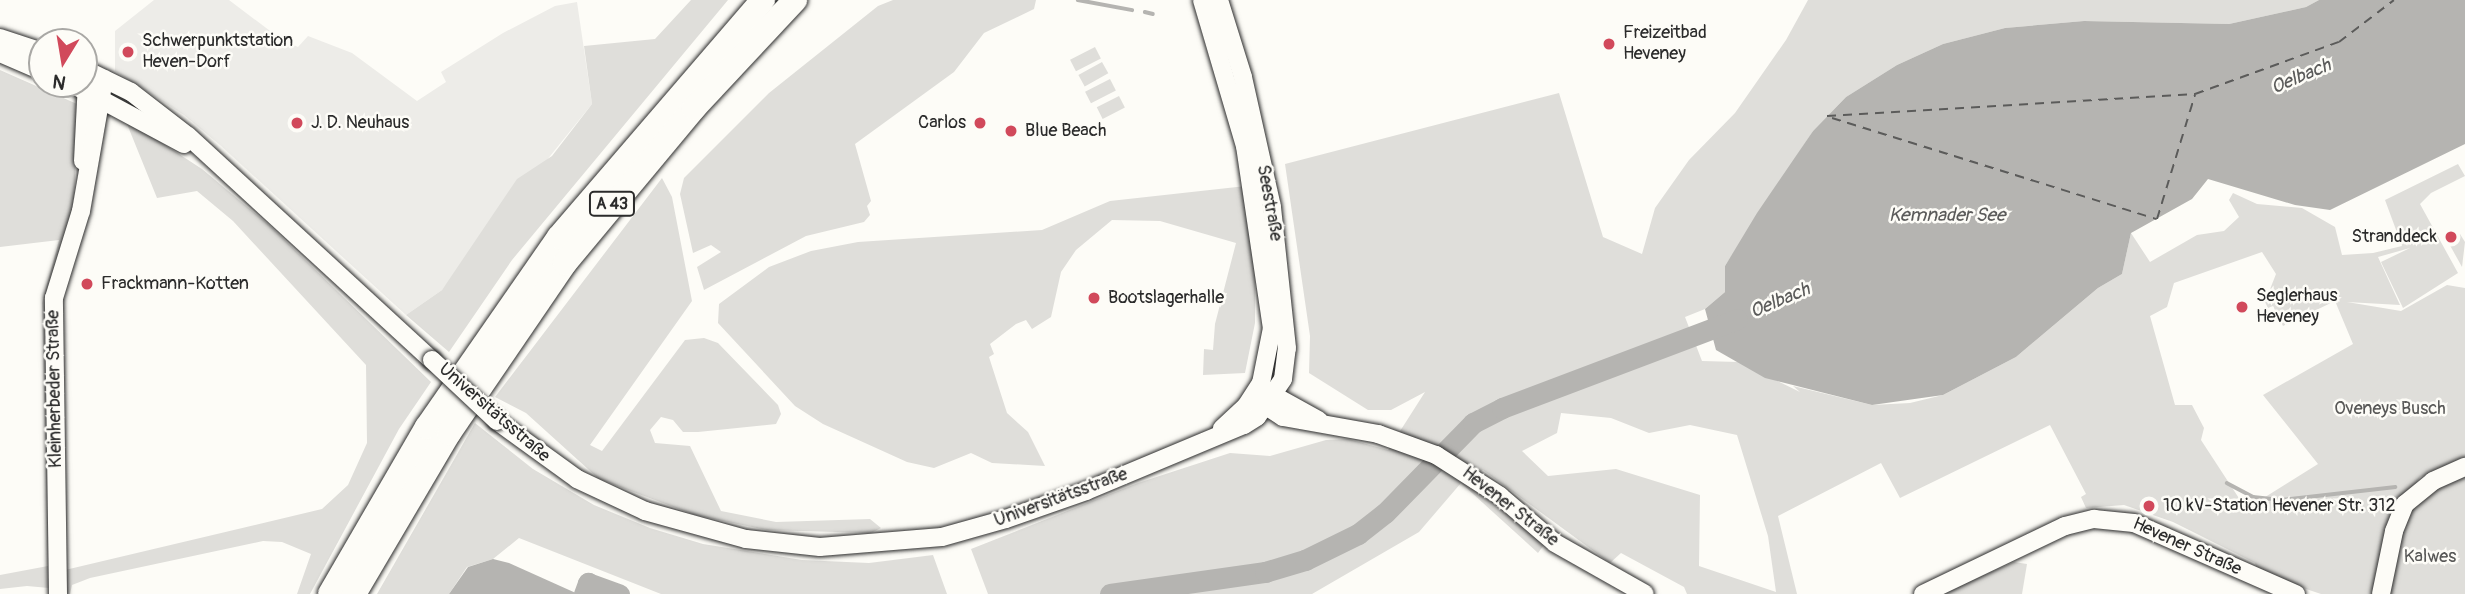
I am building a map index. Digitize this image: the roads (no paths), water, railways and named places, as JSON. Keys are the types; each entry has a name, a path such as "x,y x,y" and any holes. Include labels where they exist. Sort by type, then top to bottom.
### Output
{"highway":[{"name":"A 43","path":"330,594 428,427 559,237 763,0"},
{"name":"A 43","path":"354,594 449,433 565,263 694,108 795,0"}],"street":[{"name":"Seestraße","path":"1202,0 1241,132 1261,231 1272,344 1257,389"},
{"name":"Seestraße","path":"1219,0 1243,77 1277,239 1287,348 1283,379 1270,399"},
{"path":"0,38 28,47"},
{"path":"0,53 28,65"},
{"name":"Universitätsstraße","path":"98,76 155,109 250,190 497,421 577,479 645,511 746,539 820,547 942,537 1065,499 1194,448 1244,425 1270,399"},
{"name":"Universitätsstraße","path":"98,97 169,135 250,190"},
{"name":"Kleinherbeder Straße","path":"58,594 54,298 84,189 87,98"},
{"path":"1257,389 1270,399"},
{"name":"Universitätsstraße","path":"1194,448 1237,416 1257,389"},
{"name":"Hevener Straße","path":"1270,399 1326,424 1417,447 1454,464 1555,543 1645,594"},
{"path":"2381,594 2394,531 2405,504 2420,489 2465,467"},
{"name":"Hevener Straße","path":"1923,594 2065,526 2094,519 2134,523 2295,594"}],"water":[{"name":"Kemnader See","path":"2319,0 2465,0 2465,144 2330,210 2295,205 2208,179 2192,199 2131,233 2122,274 2098,288 2016,357 1943,395 1872,405 1765,378 1716,350 1705,309 1725,292 1725,266 1757,213 1813,131 1846,97 1897,65 1943,44 2005,28 2084,21 2229,24 2306,7"},
{"path":"493,559 509,563 578,594 449,594 468,567"}],"waterway":[{"path":"1078,0 1132,10"},
{"path":"1145,12 1153,14"},
{"name":"Oelbach","path":"1110,594 1265,572 1305,560 1358,534 1385,513 1473,423 1502,408 1737,319"},
{"path":"2227,483 2253,497 2281,500 2395,487"},
{"name":"Oelbach","path":"584,594 588,583 619,594"}],"place":[{"name":"Freizeitbad Heveney","path":"1609,44"},
{"name":"Schwerpunktstation Heven-Dorf","path":"128,52"},
{"name":"J. D. Neuhaus","path":"297,123"},
{"name":"Carlos","path":"980,123"},
{"name":"Blue Beach","path":"1011,131"},
{"name":"Stranddeck","path":"2451,237"},
{"name":"Frackmann-Kotten","path":"87,284"},
{"name":"Bootslagerhalle","path":"1094,298"},
{"name":"Seglerhaus Heveney","path":"2242,307"},
{"name":"10 kV-Station Hevener Str. 312","path":"2149,506"}],"park label":[{"name":"Oveneys Busch","path":"2390,409"},
{"name":"Kalwes","path":"2430,557"}]}
